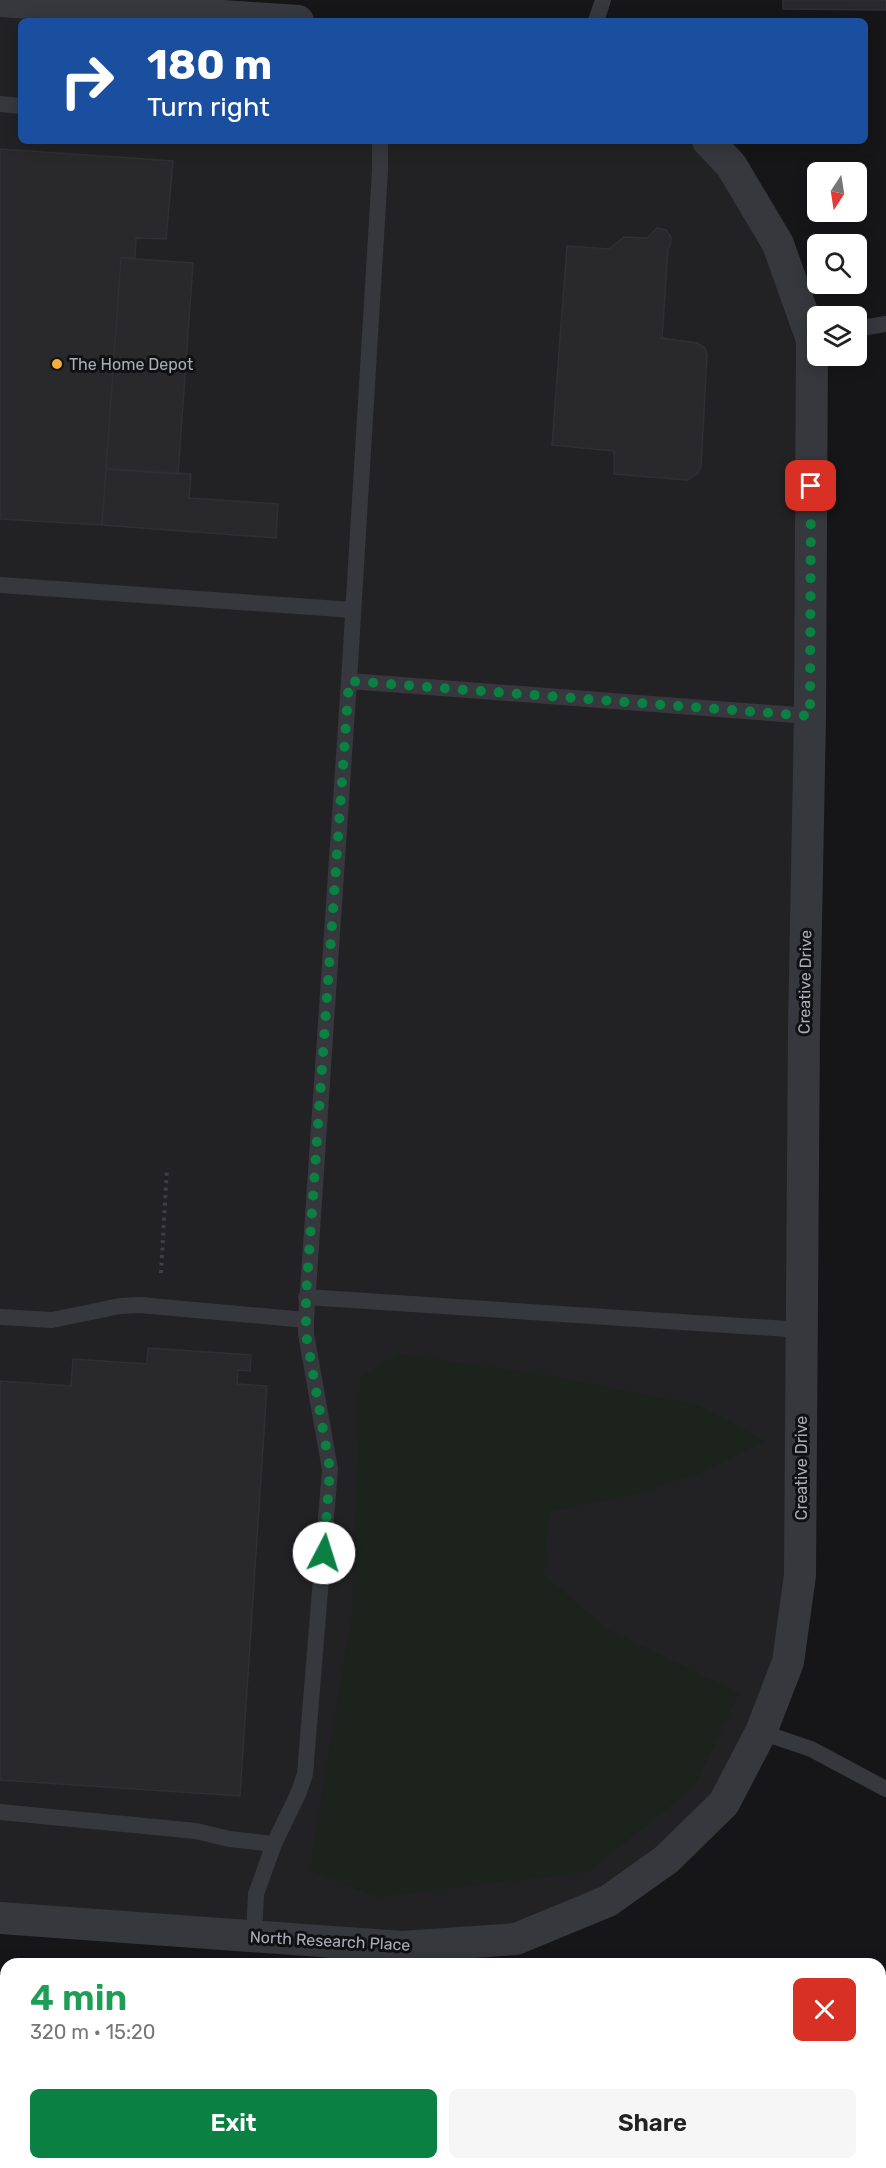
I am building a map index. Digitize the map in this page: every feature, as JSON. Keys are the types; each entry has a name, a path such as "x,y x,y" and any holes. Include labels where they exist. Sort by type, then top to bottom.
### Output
{"street":[{"path":"286,18 287,0"},
{"path":"0,1 256,18"},
{"name":"Creative Drive","path":"711,144 731,165 778,243 807,319"},
{"name":"Creative Drive","path":"724,1803 761,1732 788,1662 800,1575 804,1028 815,366"},
{"name":"North Research Place","path":"0,1918 254,1936 336,1953 516,1939 608,1901 667,1859 724,1803"}],"lane":[{"path":"597,18 603,0"},
{"path":"0,104 18,106"},
{"path":"254,1936 256,1894 274,1844 296,1800 305,1774 330,1487 330,1469 306,1334 306,1297 349,681 380,144"},
{"path":"867,327 886,324"},
{"path":"0,585 353,610"},
{"path":"349,681 810,716"},
{"path":"306,1297 802,1330"},
{"path":"0,1317 52,1320 120,1306 140,1305 306,1320"},
{"path":"761,1732 811,1749 886,1789"},
{"path":"0,1812 196,1831 229,1839 274,1844"}],"path":[{"path":"162,1273 167,1168"}],"shaded area":[{"path":"0,1 253,18 18,18 18,144 710,144 807,330 807,366 812,366 800,1575 761,1732 667,1859 516,1939 0,1918"},
{"path":"398,1354 553,1376 698,1405 765,1441 700,1473 633,1495 549,1512 544,1575 607,1629 739,1693 695,1786 588,1872 377,1897 310,1870 352,1613 360,1378"}],"building":[{"path":"783,0 886,0 886,10 783,9"},
{"name":"The Home Depot","path":"0,149 173,161 166,239 136,238 135,258 121,258 102,525 0,519"},
{"path":"657,228 666,230 671,237 668,249 662,338 697,343 705,348 707,355 701,467 698,473 687,480 614,474 614,451 552,445 567,246 609,249 624,237 647,238"},
{"path":"121,258 193,263 178,474 106,469"},
{"path":"106,469 191,474 189,498 278,504 276,538 102,525"},
{"path":"148,1348 251,1355 250,1371 238,1370 237,1384 267,1386 240,1796 0,1780 0,1381 71,1386 73,1359 147,1364"}],"place":[{"name":"The Home Depot","path":"57,364"}],"route":[{"path":"324,1553 330,1469 306,1334 306,1297 349,681 810,716 811,486"}]}
